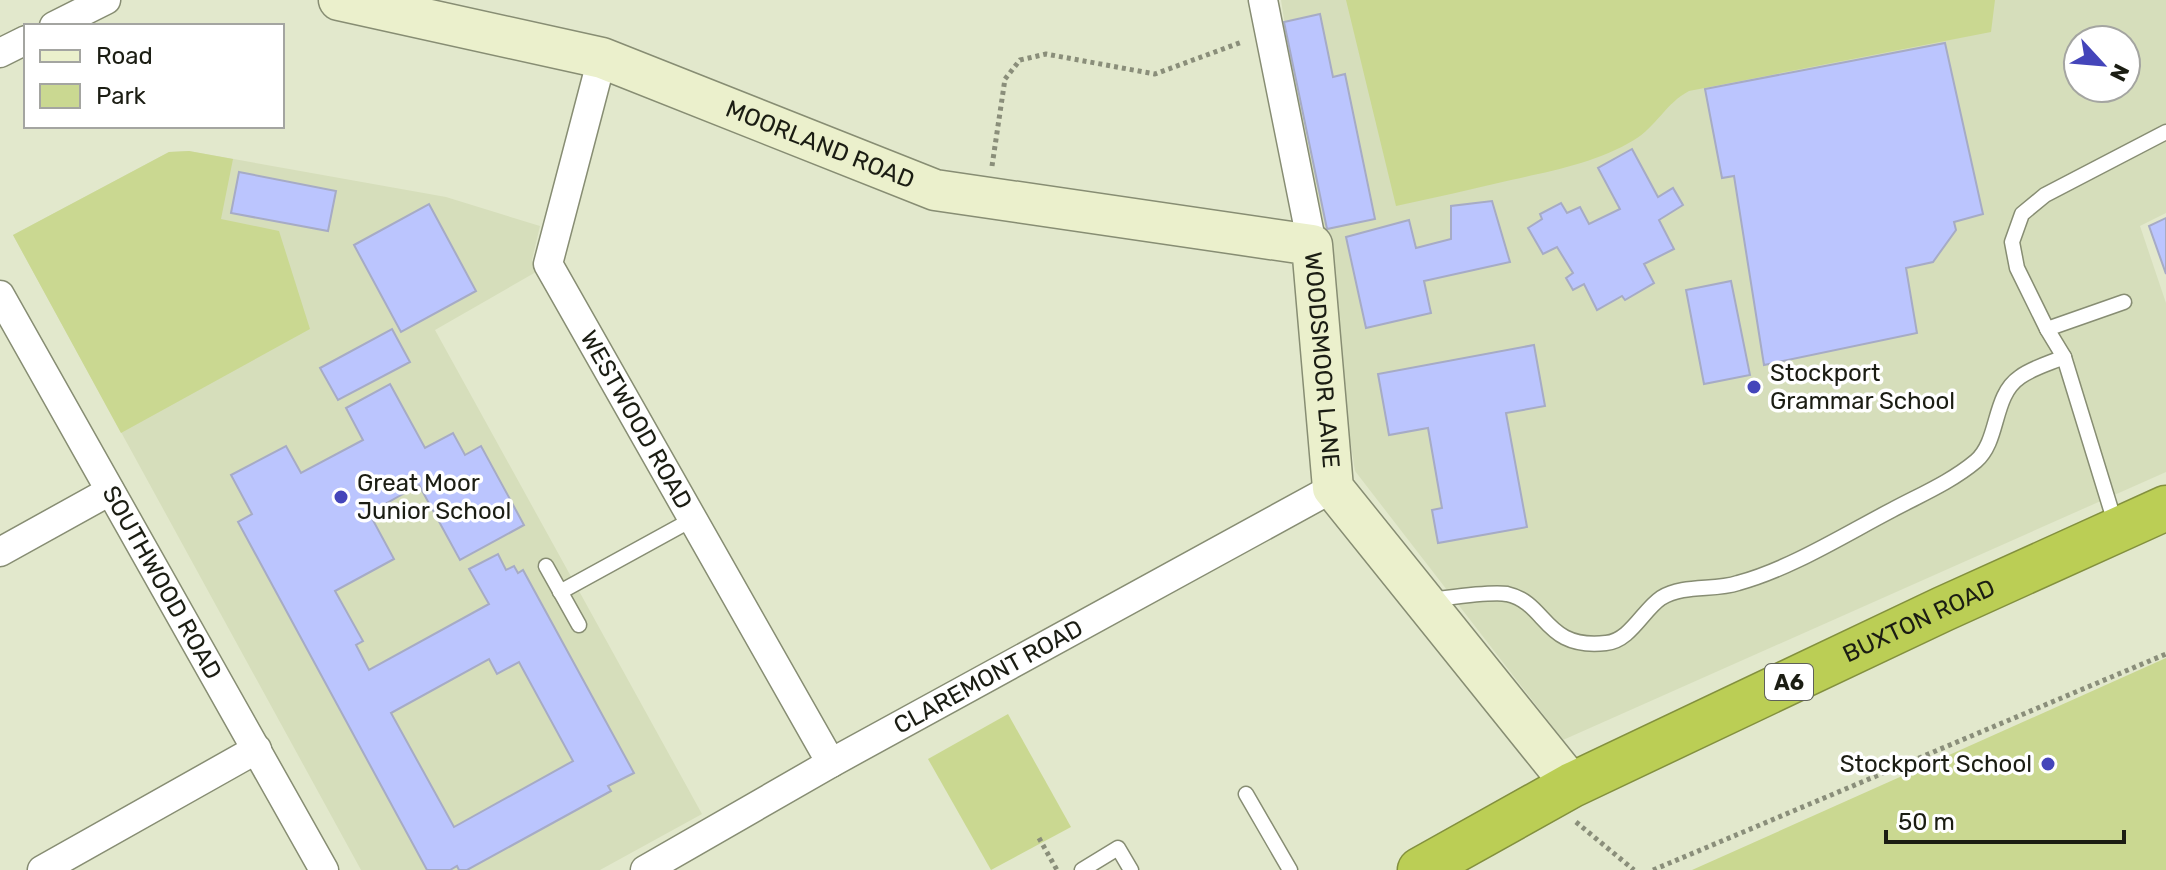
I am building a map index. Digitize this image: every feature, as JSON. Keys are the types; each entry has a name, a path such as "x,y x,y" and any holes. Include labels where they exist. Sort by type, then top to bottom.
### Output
{"highway":[{"name":"BUXTON ROAD","path":"1420,870 1560,792 1943,609 2166,508"}],"street":[{"path":"58,24 106,0"},
{"name":"WOODSMOOR LANE","path":"1263,0 1312,245 1333,488 1423,600 1560,792"},
{"name":"MOORLAND ROAD","path":"357,2 602,58 935,190 1312,245"},
{"path":"0,53 24,41"},
{"name":"WESTWOOD ROAD","path":"602,58 548,264 831,763"},
{"name":"SOUTHWOOD ROAD","path":"0,295 324,870"},
{"name":"CLAREMONT ROAD","path":"645,870 831,763 1333,488"},
{"path":"0,552 110,491"},
{"path":"42,870 257,749"}],"lane":[{"path":"2118,531 2064,357 2017,268 2012,242 2022,214 2045,195 2166,132"},
{"path":"2047,329 2124,302"},
{"path":"1423,600 1507,594 1527,604 1565,640 1587,644 1610,643 1638,622 1661,598 1689,589 1737,584 1810,553 1947,481 1978,459 1993,430 2004,394 2019,377 2064,357"},
{"path":"560,592 693,519"},
{"path":"546,566 579,625"},
{"path":"1246,794 1290,870"},
{"path":"1082,870 1118,848 1131,870"}],"path":[{"path":"987,197 1005,79 1020,60 1046,54 1155,74 1269,32"},
{"path":"1653,870 2166,654"},
{"path":"1560,792 1634,870"},
{"path":"1039,838 1057,870"}],"shaded area":[{"name":"Stockport Grammar School","path":"1281,0 2166,0 2166,213 2140,226 2166,303 2166,472 1563,740 1355,471"},
{"name":"Great Moor Junior School","path":"189,151 446,197 540,226 532,260 536,272 435,330 702,814 600,870 361,870 13,235 169,152"}],"green space":[{"path":"1346,0 1995,0 1991,32 1689,91 1642,135 1590,160 1396,206"},
{"path":"189,151 233,159 221,219 279,231 310,329 121,433 13,235 169,152"},
{"name":"Stockport School","path":"2166,658 2166,870 1692,870"},
{"path":"1008,714 1071,827 991,870 928,759"}],"building":[{"path":"1320,14 1333,77 1345,74 1375,219 1327,229 1284,22"},
{"path":"1945,43 1983,214 1954,222 1956,230 1933,262 1906,268 1917,333 1764,365 1734,176 1722,178 1705,89"},
{"path":"1632,149 1658,197 1673,188 1683,205 1659,220 1674,249 1644,264 1654,283 1625,300 1622,296 1597,310 1584,284 1573,290 1566,278 1573,273 1557,247 1543,254 1528,228 1542,219 1540,214 1561,203 1567,213 1580,207 1589,224 1620,209 1598,168"},
{"path":"239,172 336,191 328,231 231,213"},
{"path":"1492,201 1510,262 1424,281 1431,313 1366,328 1346,237 1409,220 1416,248 1451,239 1451,206"},
{"path":"429,204 476,291 401,332 354,245"},
{"path":"2166,218 2166,274 2149,226"},
{"path":"1731,281 1750,375 1704,384 1686,290"},
{"path":"392,329 410,362 338,400 320,368"},
{"path":"1534,345 1545,406 1506,413 1527,527 1438,543 1432,510 1442,508 1428,428 1389,435 1378,374"},
{"path":"390,384 425,448 453,433 465,455 481,446 524,525 460,560 419,485 369,513 394,559 335,591 363,641 356,645 369,670 489,604 469,569 498,554 506,570 514,566 518,573 523,570 634,773 608,786 611,791 467,870 459,870 457,866 450,870 427,870 238,522 252,514 231,475 286,446 301,473 363,440 346,408","holes":["489,659 497,674 519,662 573,761 454,827 391,713"]}],"place":[{"name":"Stockport Grammar School","path":"1754,387"},
{"name":"Great Moor Junior School","path":"341,497"},
{"name":"Stockport School","path":"2048,764"}]}
